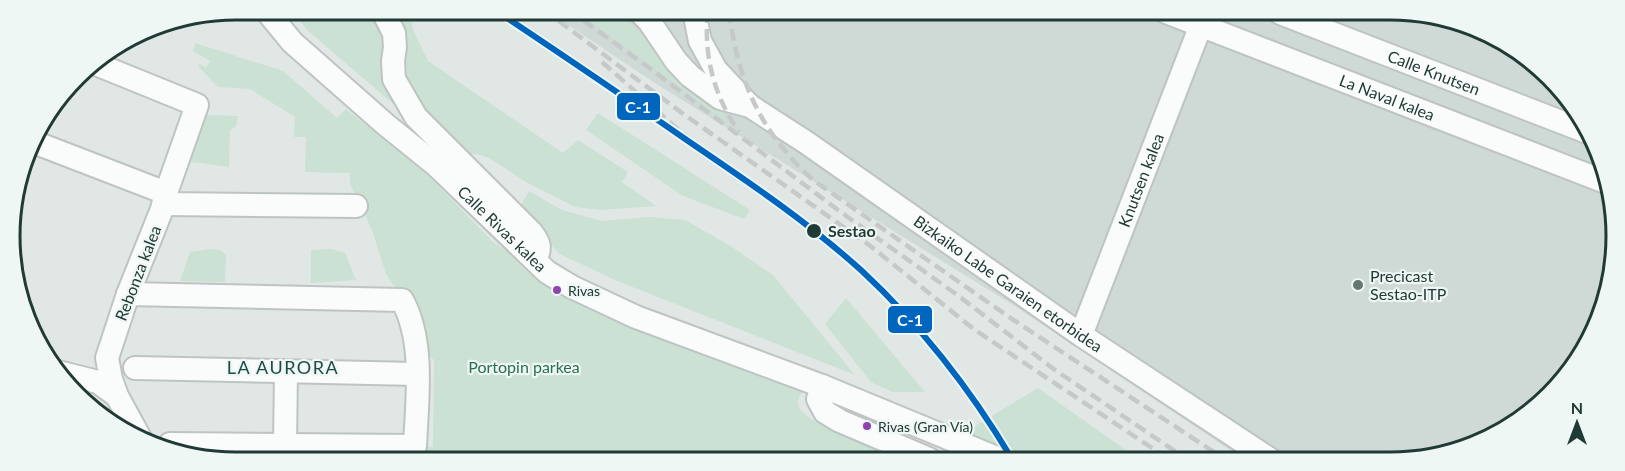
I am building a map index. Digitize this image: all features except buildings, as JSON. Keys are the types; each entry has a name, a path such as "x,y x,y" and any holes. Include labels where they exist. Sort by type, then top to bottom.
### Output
{"street":[{"name":"Calle Rivas kalea","path":"274,20 292,42 385,124 437,166 547,272 636,317 822,386 982,452"},
{"path":"389,20 394,33 394,79 416,117 532,233 540,243 539,253 535,260"},
{"path":"648,20 676,61 690,76 720,98 750,106"},
{"path":"696,20 700,41 716,70 750,106"},
{"name":"Knutsen kalea","path":"1081,335 1204,20"},
{"name":"La Naval kalea","path":"1206,20 1598,179"},
{"name":"Calle Knutsen","path":"1298,20 1577,128"},
{"name":"Rebonza kalea","path":"101,66 197,105 107,358"},
{"name":"Bizkaiko Labe Garaien etorbidea","path":"750,106 807,143 1081,335 1259,452"},
{"path":"40,145 165,198 356,206"},
{"path":"128,294 402,300 410,314 416,336 416,446 181,444"},
{"path":"82,377 101,366 107,358"},
{"path":"107,358 117,396 133,426"},
{"path":"135,368 416,374"},
{"path":"285,446 286,371"},
{"path":"70,374 98,382 117,396"},
{"path":"822,386 818,399 825,412 840,421 913,452"}],"shaded area":[{"path":"561,20 1418,21 1459,31 1498,48 1532,73 1552,93 1569,115 1589,153 1604,207 1606,236 1604,264 1598,291 1577,344 1561,367 1532,398 1498,423 1459,440 1418,450 1233,452 1013,305 653,82"}],"green space":[{"path":"300,20 379,20 405,114 307,30"},
{"path":"392,20 411,20 413,30 428,61 563,153 578,140 628,172 622,182 656,206 600,210 575,207 526,182 489,158 477,154 462,155 421,115 403,83"},
{"path":"588,20 627,21 640,32 671,72 720,108 727,123"},
{"name":"Portopin parkea","path":"195,43 283,71 337,118 346,109 430,177 493,242 546,277 804,390 798,403 811,419 889,452 236,452 202,449 433,447 434,360 425,353 405,291 394,286 386,274 372,230 350,184 350,173 305,172 306,137 294,137 295,117 250,89 218,87 198,66 200,64 206,68 210,61 193,51"},
{"path":"598,113 750,210 744,219 683,196 586,130"},
{"path":"201,115 238,116 236,126 230,130 229,167 186,161"},
{"path":"529,191 562,210 602,221 651,217 685,220 729,245 773,275 855,375 615,280 560,254 518,211"},
{"path":"331,249 345,253 356,280 311,283 311,250"},
{"path":"220,250 226,255 225,282 180,281 190,252"},
{"path":"846,298 925,392 892,392 871,382 825,324"},
{"path":"1038,388 1129,452 996,452 962,434"}],"railway":[{"path":"557,20 682,113 869,245 975,330 1158,452"},
{"path":"583,20 842,213 956,294 1055,370 1176,452"},
{"path":"707,20 707,43 712,74 723,104 739,132"},
{"path":"730,20 738,60 754,104 779,143 813,180 1012,319 1214,452"},
{"path":"602,62 681,132 736,174"}],"transit line":[{"name":"C-1","path":"510,20 757,188 842,253 884,292 925,336 980,408 1008,452"}],"place":[{"name":"Sestao","path":"814,231"},
{"name":"Precicast Sestao-ITP","path":"1358,285"},
{"name":"Rivas","path":"557,290"},
{"name":"Rivas (Gran Vía)","path":"867,426"}],"district":[{"name":"LA AURORA","path":"283,368"}]}
